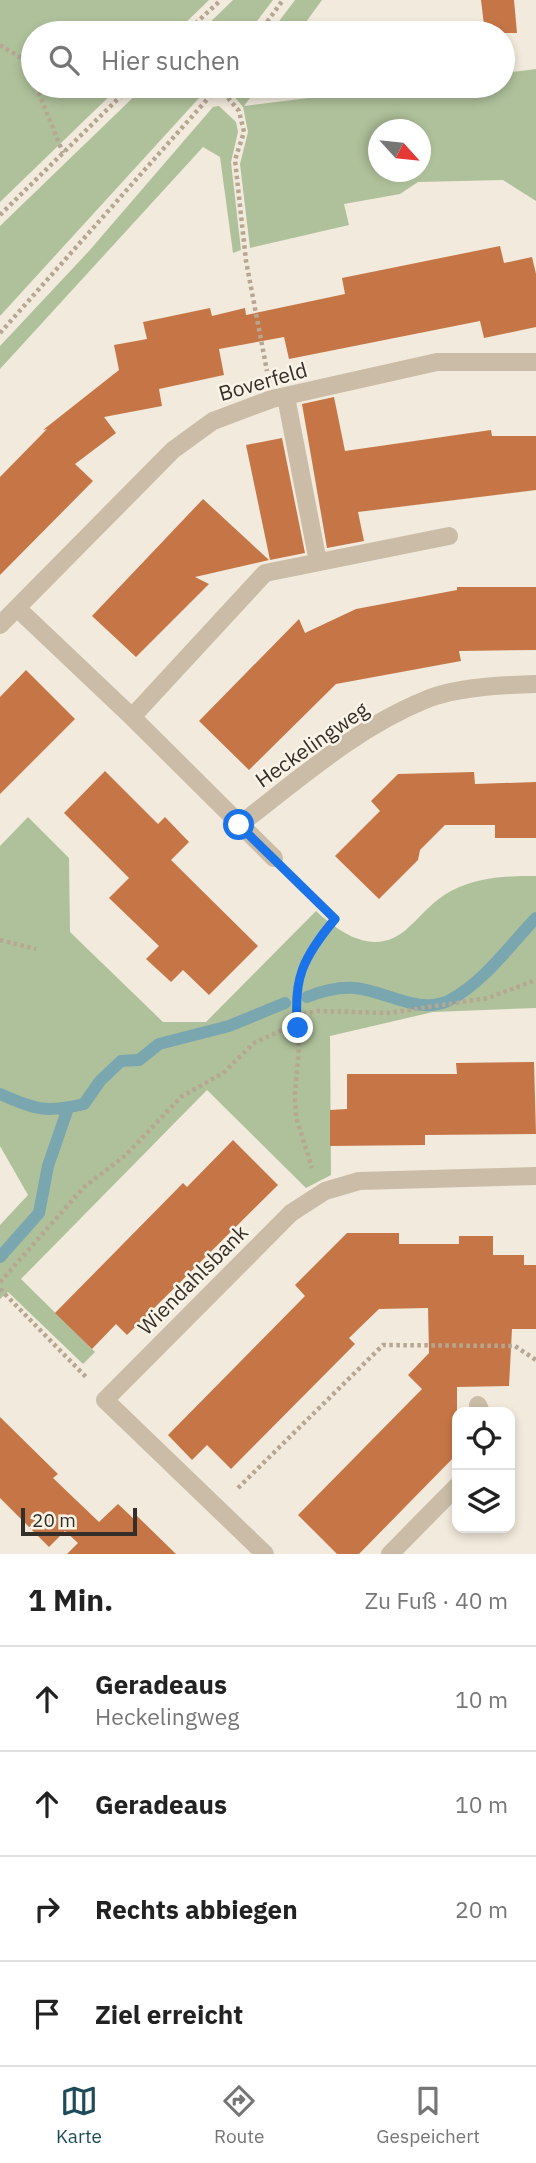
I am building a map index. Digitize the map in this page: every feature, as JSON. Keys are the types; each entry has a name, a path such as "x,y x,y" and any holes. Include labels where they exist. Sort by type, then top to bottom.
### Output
{"street":[{"name":"Boverfeld","path":"0,625 173,450 213,421 279,398 437,362 536,362"},
{"path":"279,398 318,562"},
{"path":"132,717 265,573 449,536"},
{"path":"17,608 274,858"},
{"name":"Heckelingweg","path":"239,825 359,734 427,699 504,685 536,684"},
{"name":"Wiendahlsbank","path":"265,1554 105,1401 291,1213 325,1191 385,1178 536,1177"},
{"path":"390,1554 452,1491"}],"path":[{"path":"198,21 221,0"},
{"path":"268,21 284,0"},
{"path":"0,46 21,58"},
{"path":"41,98 63,153"},
{"path":"0,215 119,98"},
{"path":"0,333 208,98"},
{"path":"229,98 239,111 244,132 235,160 246,261 279,398"},
{"path":"274,858 335,919 303,963 296,991 299,1048 296,1117 313,1171 325,1191"},
{"path":"0,940 36,949"},
{"path":"296,1015 317,1011 389,1013 488,998 511,992 536,979"},
{"path":"0,1282 84,1187 126,1155 181,1097 223,1073 254,1043 297,1023"},
{"path":"0,1289 80,1369"},
{"path":"217,1509 383,1345 515,1346 536,1360"}],"green space":[{"path":"0,0 209,0 187,21 21,21 21,98 108,98 0,202"},
{"path":"233,0 273,0 257,21 211,21"},
{"path":"295,0 322,0 307,21 279,21"},
{"path":"536,69 536,201 503,180 431,182 431,119 368,119 368,182 418,182 400,194 344,204 349,225 250,248 240,164 248,132 243,107 236,98 250,98 244,106 308,98 515,98 515,72"},
{"path":"133,98 199,98 0,316 0,226"},
{"path":"219,106 236,122 238,132 231,162 241,250 233,253 220,157 203,147 0,369 0,346 89,251 213,107"},
{"path":"28,817 69,858 70,932 163,1022 206,1022 316,911 349,935 373,942 386,941 398,936 439,898 461,886 492,878 536,876 536,1008 433,1012 330,1036 331,1175 306,1188 207,1090 21,1279 95,1352 83,1364 8,1292 0,1299 0,1225 28,1195 0,1146 0,846"}],"building":[{"path":"481,0 514,0 517,33 515,21 484,21"},
{"path":"500,246 504,263 532,257 536,274 536,327 484,338 480,321 289,359 284,337 219,349 224,375 159,389 162,406 104,417 116,433 75,464 93,481 0,575 0,477 47,429 43,430 119,370 114,345 147,339 143,322 210,308 212,316 245,308 246,315 345,294 342,278"},
{"path":"334,397 345,451 491,430 492,436 536,436 536,490 358,512 364,541 327,548 302,404"},
{"path":"282,438 305,553 270,560 246,445"},
{"path":"203,499 269,560 195,577 209,584 136,657 92,616"},
{"path":"457,587 536,587 536,650 459,651 461,661 336,684 249,770 199,721 299,619 305,633 356,609 457,590"},
{"path":"26,670 75,719 0,794 0,697"},
{"path":"105,771 158,824 165,817 189,842 171,860 258,946 209,995 183,970 171,982 146,959 159,946 109,898 129,878 64,813"},
{"path":"474,772 475,784 536,782 536,838 495,838 495,825 445,825 420,850 418,860 379,899 335,856 380,811 371,801 398,774"},
{"path":"534,1062 536,1134 425,1135 425,1145 330,1146 330,1110 347,1109 347,1074 457,1074 456,1063"},
{"path":"233,1140 278,1185 127,1335 116,1324 92,1349 55,1313 183,1183 187,1187"},
{"path":"347,1233 399,1233 399,1244 459,1244 459,1236 493,1236 493,1255 524,1255 524,1265 536,1265 536,1329 512,1329 509,1386 457,1387 457,1407 452,1407 452,1459 359,1554 337,1554 298,1515 422,1389 408,1375 429,1353 428,1308 379,1309 349,1338 355,1344 231,1469 207,1445 192,1460 168,1435 305,1296 295,1285"},
{"path":"0,1417 58,1474 53,1478 99,1522 118,1504 134,1519 137,1516 176,1554 67,1554 78,1543 65,1531 49,1547 0,1498"}],"waterway":[{"path":"307,997 330,990 354,988 414,1004 438,1004 450,1000 474,983 536,918"},
{"path":"0,1094 41,1108 84,1104 100,1081 121,1061 139,1060 159,1044 229,1026 285,1003"},
{"path":"0,1257 39,1213 48,1166 68,1108"}],"route":[{"path":"239,825 335,919 303,963 296,991 298,1028"}]}
